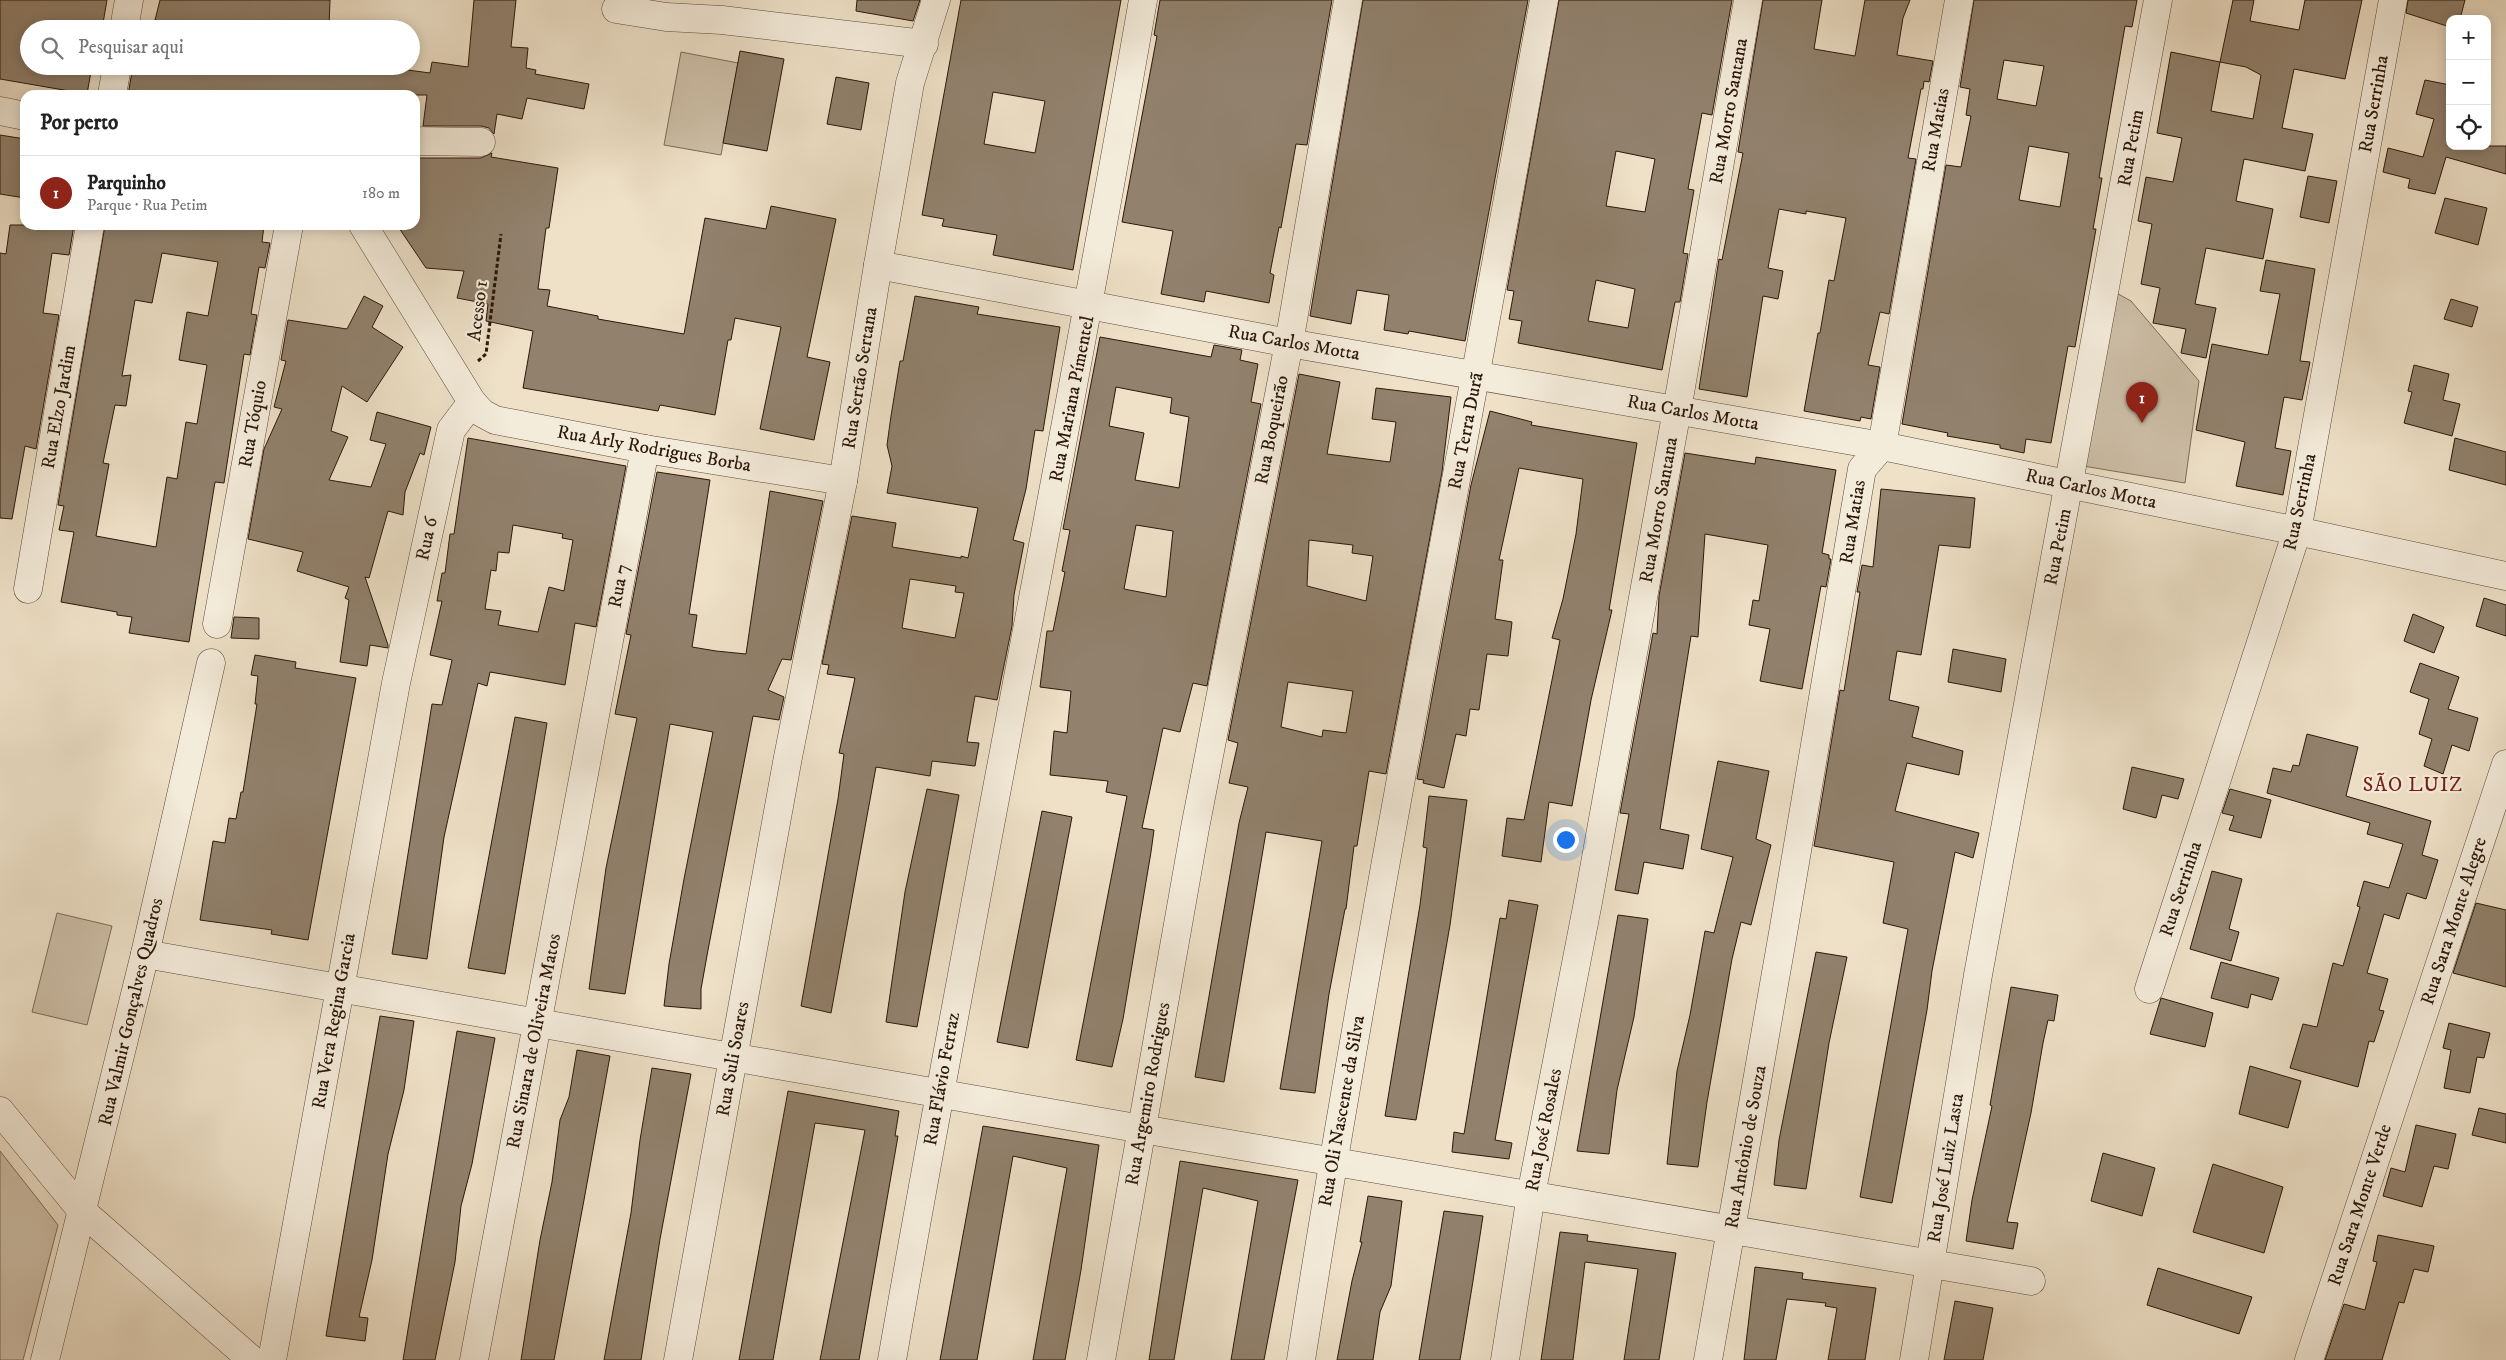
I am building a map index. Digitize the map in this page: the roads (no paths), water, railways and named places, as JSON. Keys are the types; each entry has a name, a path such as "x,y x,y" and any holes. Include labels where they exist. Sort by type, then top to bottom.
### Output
{"street":[{"path":"126,20 129,0"},
{"name":"Rua Sertão Sertana","path":"788,757 843,481 910,83 924,44 936,0"},
{"name":"Rua Mariana Pímentel","path":"995,798 1090,306 1143,0"},
{"name":"Rua Boqueirão","path":"1195,828 1289,343 1348,0"},
{"name":"Rua Terra Durã","path":"1385,862 1477,375 1544,0"},
{"name":"Rua Morro Santana","path":"1588,902 1678,410 1748,0"},
{"name":"Rua Matias","path":"1783,933 1862,469 1882,446 1959,0"},
{"name":"Rua Petim","path":"1978,975 2070,485 2158,0"},
{"name":"Rua Serrinha","path":"2149,989 2297,531 2393,0"},
{"path":"616,9 666,17 724,10 924,44"},
{"path":"113,90 115,75"},
{"path":"0,111 20,115"},
{"path":"420,141 481,142"},
{"name":"Rua Elzo Jardim","path":"28,589 89,230"},
{"name":"Rua Tóquio","path":"217,624 287,230"},
{"path":"365,230 472,402"},
{"name":"Rua Carlos Motta","path":"878,265 1289,343 1882,446 2506,576"},
{"name":"Rua Arly Rodrigues Borba","path":"472,402 482,413 495,420 645,449 843,481"},
{"name":"Rua 6","path":"396,683 451,430 472,402"},
{"name":"Rua 7","path":"593,723 645,449"},
{"name":"Rua Valmir Gonçalves Quadros","path":"45,1360 146,954 211,663"},
{"name":"Rua Vera Regina Garcia","path":"272,1360 396,683"},
{"name":"Rua Sinara de Oliveira Matos","path":"474,1360 593,723"},
{"name":"Rua Suli Soares","path":"678,1360 788,757"},
{"name":"Rua Sara Monte Alegre","path":"2411,1049 2506,764"},
{"name":"Rua Flávio Ferraz","path":"892,1360 938,1093 995,798"},
{"name":"Rua Argemiro Rodrigues","path":"1101,1360 1195,828"},
{"name":"Rua Oli Nascente da Silva","path":"1301,1360 1332,1160 1385,862"},
{"name":"Rua José Rosales","path":"1505,1360 1531,1194 1588,902"},
{"name":"Rua Antônio de Souza","path":"1708,1360 1783,933"},
{"path":"146,954 340,990 1142,1129 2031,1280"},
{"name":"Rua José Luiz Lasta","path":"1914,1360 1978,975"},
{"name":"Rua Sara Monte Verde","path":"2309,1360 2411,1049"},
{"path":"0,1111 83,1212 252,1360"}],"place":[{"name":"Parquinho","path":"2142,423"}],"district":[{"name":"SÃO LUIZ","path":"2413,785"}]}
